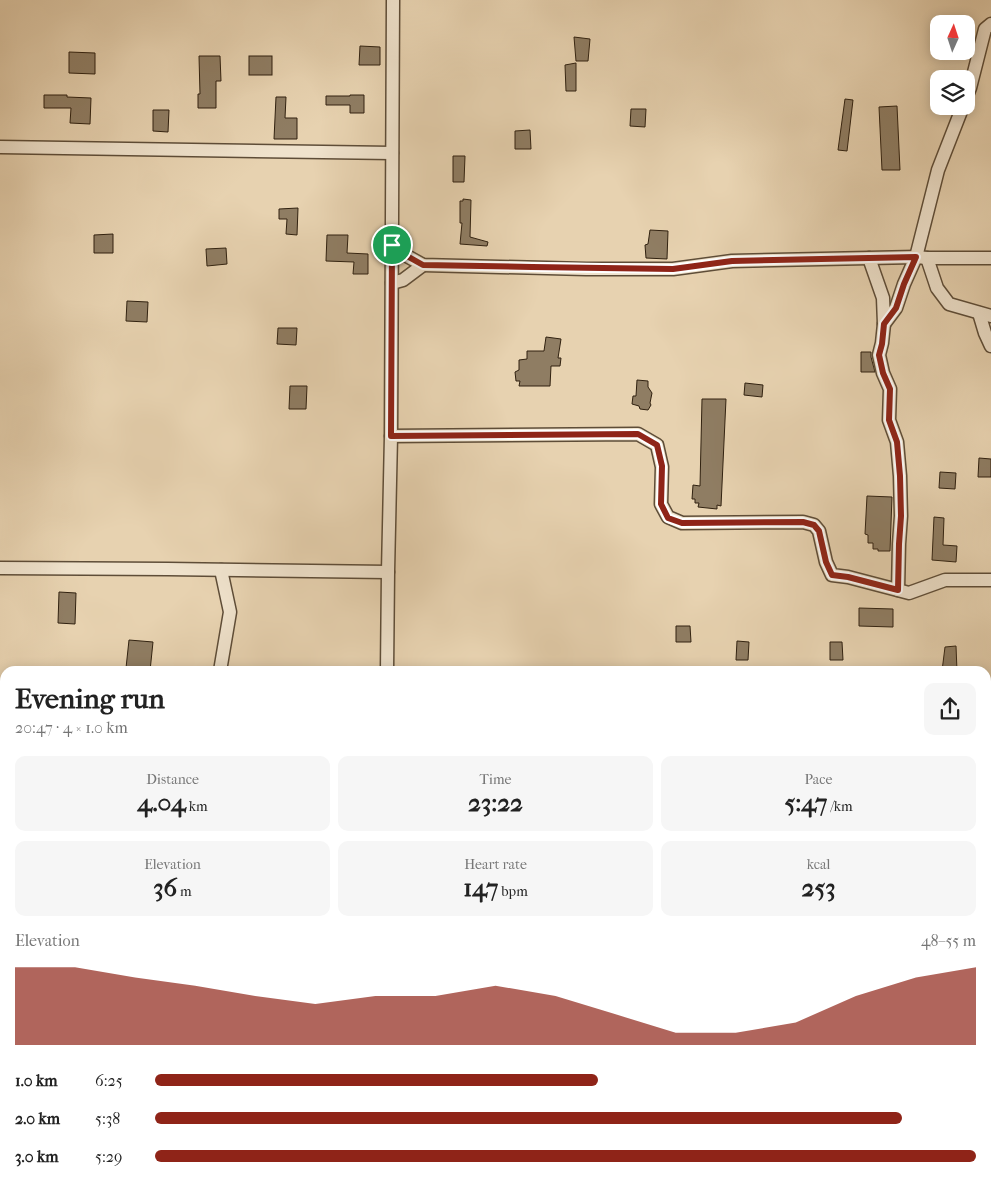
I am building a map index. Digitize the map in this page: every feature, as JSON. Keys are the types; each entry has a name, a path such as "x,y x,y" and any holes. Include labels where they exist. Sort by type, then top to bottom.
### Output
{"street":[{"path":"388,666 393,0"},
{"path":"975,70 985,29 991,24"},
{"path":"884,324 896,308 904,284 922,258 938,170 959,115"},
{"path":"0,147 392,153"},
{"path":"392,245 423,265 673,269 732,261 991,258"},
{"path":"869,258 882,298 884,324 879,355 883,373 890,389 889,420 897,442 900,476 901,516 898,590"},
{"path":"922,258 937,288 949,304 985,314 985,333 991,346"},
{"path":"392,283 402,280 423,265"},
{"path":"391,436 638,434 657,445 662,466 661,504 668,518 682,523 803,522 814,525 819,531 826,562 832,575 848,577 909,593 945,580 991,580"},
{"path":"0,568 388,572"},
{"path":"221,570 230,612 221,666"}],"building":[{"path":"574,37 590,39 588,61 576,61"},
{"path":"360,46 380,47 380,65 359,65"},
{"path":"69,52 95,53 95,74 69,73"},
{"path":"199,56 220,56 221,81 216,81 216,108 198,108 198,94 200,94"},
{"path":"249,56 272,56 272,75 249,75"},
{"path":"576,63 576,91 566,91 565,65"},
{"path":"44,95 91,98 90,124 70,123 71,108 44,108"},
{"path":"364,95 364,113 350,113 350,105 326,105 326,96"},
{"path":"276,97 286,97 285,118 297,118 297,139 274,139"},
{"path":"845,99 853,100 847,151 838,150"},
{"path":"897,106 900,170 882,170 879,107"},
{"path":"631,109 646,109 645,127 630,126"},
{"path":"153,110 169,110 168,132 153,131"},
{"path":"530,130 531,149 515,149 515,131"},
{"path":"453,156 465,156 464,182 453,182"},
{"path":"463,199 471,200 470,237 488,242 487,246 460,244 462,223 460,223 460,201 463,201"},
{"path":"298,208 297,235 286,234 287,219 279,219 279,209"},
{"path":"650,230 668,231 667,259 646,258 645,245 648,244"},
{"path":"113,234 113,253 94,253 94,235"},
{"path":"327,235 348,235 347,253 368,254 368,274 353,274 354,262 326,261"},
{"path":"226,248 227,264 207,266 206,249"},
{"path":"127,301 148,302 147,322 126,321"},
{"path":"278,328 297,328 296,345 277,344"},
{"path":"546,337 561,339 558,358 561,358 560,366 551,366 550,386 519,386 520,381 516,381 515,372 519,370 519,360 527,359 527,351 544,351"},
{"path":"861,352 871,352 875,372 861,372"},
{"path":"637,380 648,381 648,387 652,393 651,405 648,410 640,409 639,406 632,404 633,396 636,396"},
{"path":"745,383 763,385 762,397 744,395"},
{"path":"290,386 307,386 306,409 289,409"},
{"path":"702,399 726,399 721,506 717,505 717,509 698,507 699,503 695,503 695,499 692,499 693,485 700,486"},
{"path":"979,458 991,459 991,477 978,477"},
{"path":"940,472 956,473 955,489 939,488"},
{"path":"867,496 892,497 890,551 878,551 878,549 873,549 873,543 868,543 868,535 865,534"},
{"path":"934,517 944,518 943,545 957,546 956,562 932,560"},
{"path":"59,592 76,593 75,624 58,623"},
{"path":"859,608 893,609 893,627 859,626"},
{"path":"676,626 690,626 691,642 676,642"},
{"path":"129,640 153,642 151,666 126,666"},
{"path":"737,641 749,642 748,660 736,660"},
{"path":"830,642 842,642 843,660 830,660"},
{"path":"956,646 957,666 943,666 945,647"}],"route":[{"path":"392,245 423,265 586,269 673,269 732,261 916,257 896,308 884,324 879,355 883,373 890,389 889,420 897,442 900,476 901,516 898,590 848,577 832,575 826,562 819,531 814,525 803,522 682,523 668,518 661,504 662,466 657,445 638,434 391,436 392,245"}]}
